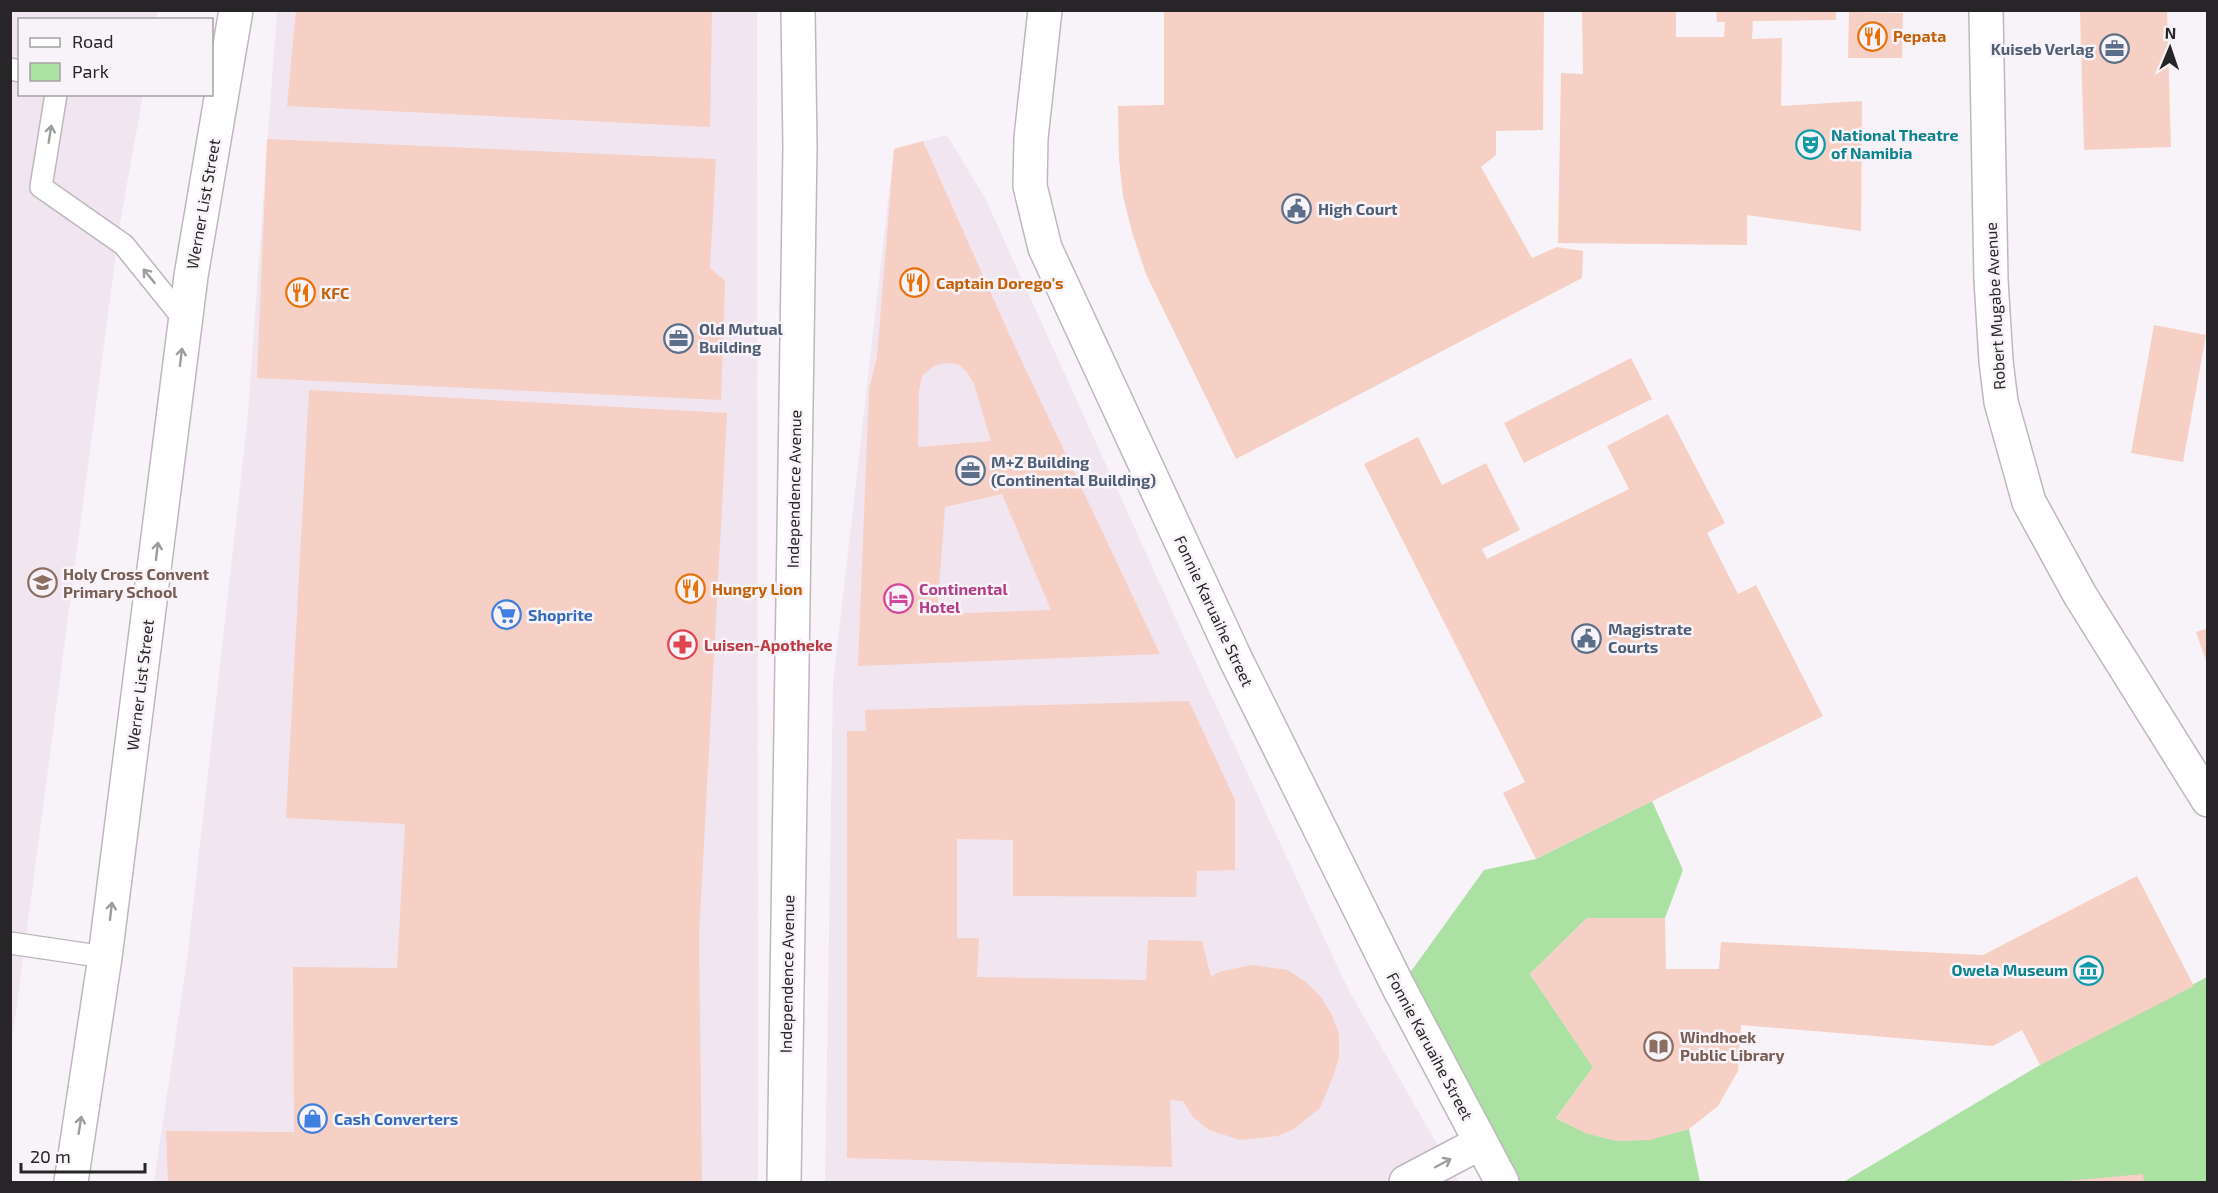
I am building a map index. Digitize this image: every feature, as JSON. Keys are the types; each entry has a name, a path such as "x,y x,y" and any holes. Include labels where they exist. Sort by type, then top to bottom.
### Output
{"street":[{"name":"Werner List Street","path":"71,1182 105,957 191,276 236,10"},
{"name":"Independence Avenue","path":"784,1182 800,147 798,10"},
{"name":"Fonnie Karuaihe Street","path":"1045,10 1031,138 1030,186 1045,248 1236,660 1399,988 1502,1182"},
{"name":"Robert Mugabe Avenue","path":"1986,10 1991,280 1996,361 2001,402 2029,502 2080,595 2208,800"},
{"path":"1406,1182 1480,1143"}],"lane":[{"path":"56,96 41,187 124,245 186,322"},
{"path":"10,943 105,957"}],"shaded area":[{"name":"Holy Cross Convent Primary School","path":"11,11 158,11 156,18 18,18 18,96 143,96 120,223 11,1050"},
{"path":"277,11 757,11 758,1182 154,1182 187,960 247,425"},
{"path":"947,135 985,198 1184,637 1348,989 1459,1182 825,1182 833,684 894,149"}],"green space":[{"path":"1652,801 1683,870 1665,918 1587,918 1530,974 1593,1067 1556,1118 1592,1134 1621,1140 1651,1138 1689,1129 1700,1182 1502,1182 1399,988 1484,870 1536,859"},
{"path":"2207,977 2207,1182 1840,1182 2040,1065"}],"building":[{"path":"296,10 712,10 710,127 287,106"},
{"path":"1164,10 1544,10 1543,130 1496,131 1496,155 1481,167 1532,258 1557,247 1583,251 1582,278 1236,459 1146,274 1123,196 1119,160 1118,106 1164,105"},
{"path":"1582,10 1676,10 1676,37 1724,37 1725,22 1717,22 1716,10 1836,10 1836,20 1753,21 1752,39 1782,38 1781,106 1862,101 1861,231 1747,215 1747,245 1558,243 1561,73 1583,74"},
{"path":"2080,10 2167,10 2171,147 2084,150"},
{"path":"1849,12 1903,13 1902,58 1848,58"},
{"path":"267,139 716,159 710,268 725,281 721,400 257,378"},
{"name":"M+Z Building (Continental Building)","path":"923,141 1010,336 1160,654 858,666 869,390 877,357 894,149","holes":["945,363 958,364 967,372 974,384 991,441 918,447 919,390 922,376 934,366","1002,494 1051,610 937,614 945,507"]},
{"path":"2154,325 2206,335 2183,462 2131,453"},
{"path":"1631,358 1652,399 1524,463 1504,423"},
{"name":"Shoprite","path":"309,390 727,413 699,936 702,1182 168,1182 166,1131 294,1132 293,967 397,968 405,824 286,818"},
{"path":"1668,414 1725,523 1707,533 1738,594 1756,585 1823,716 1536,859 1503,793 1525,782 1364,464 1418,437 1442,485 1486,463 1520,530 1482,549 1487,559 1629,489 1607,446"},
{"path":"2208,628 2208,663 2207,663 2196,632"},
{"path":"1189,701 1235,800 1235,870 1197,871 1196,897 1013,896 1013,840 957,839 957,938 979,938 977,977 1146,980 1148,940 1202,941 1211,977 1219,972 1251,965 1288,970 1307,983 1320,996 1331,1013 1339,1034 1339,1057 1320,1108 1294,1129 1278,1136 1240,1140 1209,1130 1193,1117 1183,1101 1170,1100 1172,1167 847,1158 847,731 866,731 865,710"},
{"path":"2137,876 2194,986 2040,1065 2022,1030 1993,1046 1741,1025 1738,1071 1718,1106 1689,1129 1650,1140 1616,1141 1585,1133 1556,1118 1593,1067 1530,974 1587,918 1665,918 1666,969 1719,969 1721,942 1983,955"},
{"path":"2143,1174 2144,1182 2067,1182 2067,1181"}],"place":[{"name":"Pepata","path":"1872,36"},
{"name":"Kuiseb Verlag","path":"2115,49"},
{"name":"National Theatre of Namibia","path":"1810,144"},
{"name":"High Court","path":"1297,209"},
{"name":"Captain Dorego's","path":"915,283"},
{"name":"KFC","path":"300,293"},
{"name":"Old Mutual Building","path":"678,338"},
{"name":"M+Z Building (Continental Building)","path":"970,471"},
{"name":"Holy Cross Convent Primary School","path":"42,583"},
{"name":"Hungry Lion","path":"691,589"},
{"name":"Continental Hotel","path":"898,598"},
{"name":"Shoprite","path":"507,615"},
{"name":"Magistrate Courts","path":"1587,638"},
{"name":"Luisen-Apotheke","path":"683,645"},
{"name":"Owela Museum","path":"2089,970"},
{"name":"Windhoek Public Library","path":"1659,1046"},
{"name":"Cash Converters","path":"313,1119"}]}
